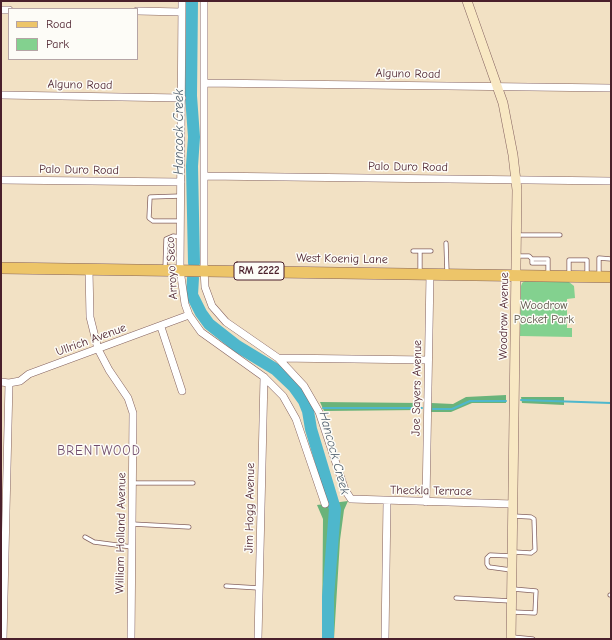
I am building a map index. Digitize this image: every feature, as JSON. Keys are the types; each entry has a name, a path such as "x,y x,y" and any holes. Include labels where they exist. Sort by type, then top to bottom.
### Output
{"main road":[{"name":"West Koenig Lane","path":"1,268 611,277"}],"street":[{"name":"Arroyo Seco","path":"182,1 180,270 182,294 189,315 201,332 210,340 264,377 279,392 291,409 325,504"},
{"path":"204,1 204,270 205,287 208,297 218,314 226,322 278,358 428,360"},
{"name":"Woodrow Avenue","path":"466,1 498,86 509,130 516,180 517,235 511,638"},
{"path":"138,11 182,12"},
{"name":"Alguno Road","path":"204,83 611,88"},
{"name":"Alguno Road","path":"1,95 182,98"},
{"name":"Palo Duro Road","path":"205,176 611,181"},
{"name":"Palo Duro Road","path":"1,180 181,182"},
{"name":"William Holland Avenue","path":"89,270 90,316 98,349 109,370 128,398 132,413 133,483 131,639"},
{"name":"Joe Sayers Avenue","path":"425,274 428,360 426,502"},
{"name":"Ullrich Avenue","path":"9,383 20,380 29,374 161,327 189,315"},
{"path":"161,327 182,391"},
{"name":"Theckla Terrace","path":"278,358 298,379 316,405 349,498 356,501 513,504"},
{"name":"Jim Hogg Avenue","path":"258,639 264,377"},
{"path":"1,382 9,383 2,593 3,639"},
{"path":"385,639 387,502"}],"lane":[{"path":"181,196 150,197 149,218 153,221 181,221"},
{"path":"517,235 560,235"},
{"path":"165,270 166,239 173,236 181,236"},
{"path":"446,243 447,274"},
{"path":"413,251 431,251"},
{"path":"420,251 425,274"},
{"path":"516,256 529,256 532,260 548,259 548,276"},
{"path":"599,277 599,258 611,259"},
{"path":"569,276 569,260 587,260 587,276"},
{"path":"133,483 193,483"},
{"path":"512,570 489,567 487,564 487,558 490,555 531,553 535,550 534,519 531,517 513,516"},
{"path":"132,524 189,527"},
{"path":"85,538 94,542 132,547"},
{"path":"226,586 259,588"},
{"path":"512,589 536,591 535,613 512,612"},
{"path":"456,598 512,601"},
{"path":"511,638 533,639"}],"green space":[{"name":"Woodrow Pocket Park","path":"525,281 569,282 574,286 575,298 567,299 567,328 572,328 572,337 520,336 521,286"},
{"path":"506,395 506,403 472,403 451,412 431,412 431,403 453,404 466,397"},
{"path":"521,397 564,397 564,405 522,403"},
{"path":"320,402 420,403 420,410 324,411"},
{"path":"348,501 344,510 340,540 334,639 322,639 323,519 317,505"}],"waterway":[{"name":"Hancock Creek","path":"192,1 191,96 194,137 192,166 194,263"},
{"name":"Hancock Creek","path":"193,278 192,295 201,313 209,324 237,346 275,369 294,387 304,401 308,411 311,429 335,509 328,597 328,639"},
{"path":"521,400 611,403"},
{"path":"433,409 452,409 470,401 506,401"},
{"path":"323,408 422,408"},
{"name":"Hancock Creek","path":"308,411 312,410"}],"district":[{"name":"BRENTWOOD","path":"99,451"}]}
